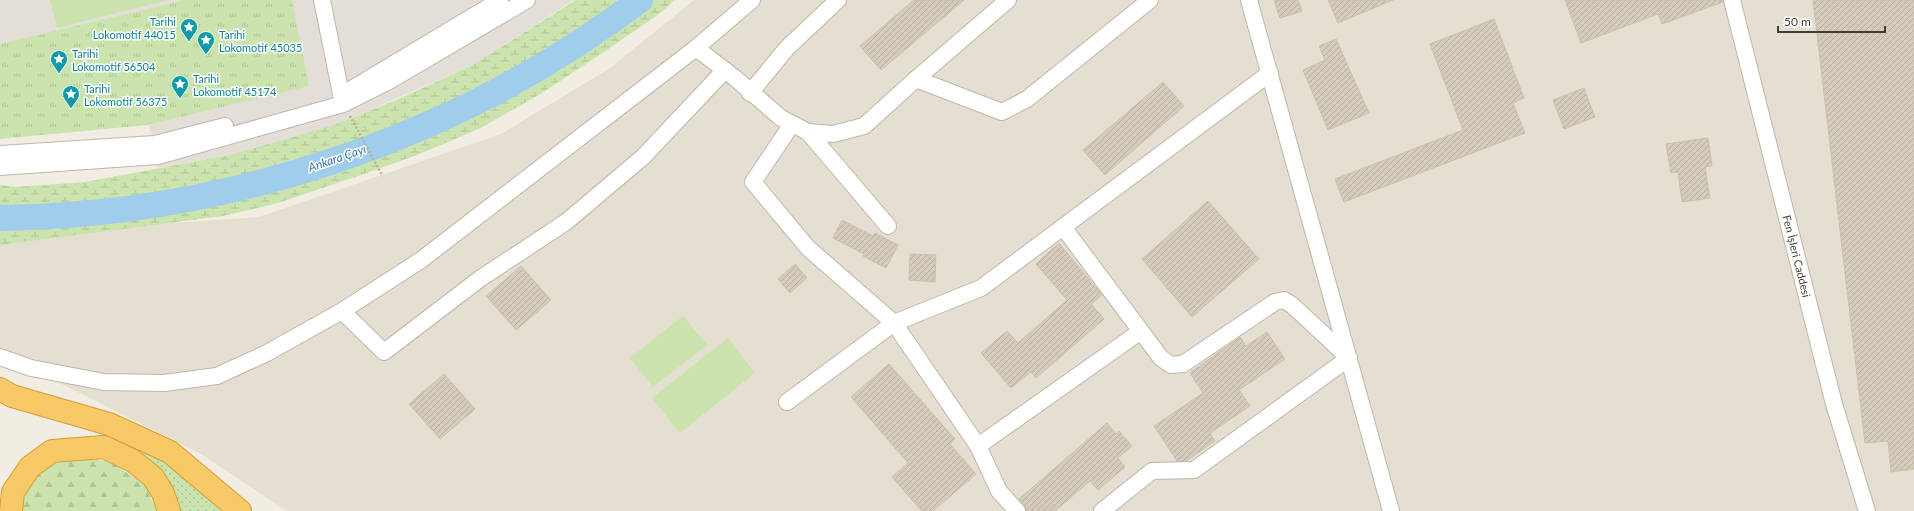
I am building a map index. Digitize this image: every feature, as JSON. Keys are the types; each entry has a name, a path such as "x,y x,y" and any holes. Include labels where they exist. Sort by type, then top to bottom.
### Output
{"highway":[{"path":"0,389 12,396 108,424 170,452 240,511"},
{"path":"11,511 13,492 30,466 52,451 104,447 133,461 153,477 163,493 169,511"}],"street":[{"path":"322,0 342,100"},
{"path":"0,154 155,144 342,100 500,0"},
{"path":"0,167 158,156 342,100 389,81 527,0"},
{"path":"0,357 30,368 104,382 164,382 217,376 267,353 342,311 421,260 696,48 752,0"},
{"path":"750,93 787,48 838,0"},
{"path":"696,48 725,70 780,118 808,132 833,134 864,126 1008,0"},
{"path":"916,79 1002,112 1027,99 1150,0"},
{"path":"1250,0 1391,511"},
{"name":"Fen İşleri Caddesi","path":"1732,0 1834,404 1867,511"},
{"path":"342,311 384,352 481,278 566,222 643,157 725,70"},
{"path":"787,402 894,323 981,288 1270,73"},
{"path":"792,124 754,182 808,248 894,323 978,446 999,491 1018,511"},
{"path":"808,132 888,226"},
{"path":"1062,227 1161,358 1172,365 1183,364 1275,302 1284,300 1292,305 1349,358"},
{"path":"978,446 1141,331"},
{"path":"1102,511 1152,471 1194,470 1349,358"}],"path":[{"path":"351,118 382,175"}],"shaded area":[{"path":"0,0 574,0 471,66 334,125 230,155 157,168 147,112 0,129"},
{"path":"694,0 1914,0 1914,511 287,511 203,455 0,353 0,235 259,217 501,134 610,68"}],"green space":[{"path":"50,0 168,0 57,28"},
{"path":"186,0 292,0 309,86 147,125 0,139 0,44"},
{"path":"576,0 675,0 659,14 542,93 481,128 417,155 278,203 223,216 0,245 0,185 16,187 85,182 230,155 334,125 396,100 471,66"},
{"path":"683,316 707,345 653,387 630,358"},
{"path":"728,338 755,373 680,433 652,398"},
{"path":"141,447 179,470 225,511 179,511 172,490 145,456"},
{"path":"82,457 111,462 145,485 157,511 18,511 28,480 49,465"}],"building":[{"path":"914,0 964,0 881,70 860,46"},
{"path":"1274,0 1298,0 1302,11 1280,18"},
{"path":"1328,0 1393,0 1338,23"},
{"path":"1565,0 1723,0 1723,2 1662,24 1658,14 1581,43"},
{"path":"1813,0 1914,0 1914,469 1891,472 1888,441 1865,443"},
{"path":"1494,19 1524,98 1513,103 1525,133 1344,202 1335,179 1463,130 1430,44"},
{"path":"1336,39 1369,113 1328,130 1303,70 1325,60 1319,46"},
{"path":"1163,82 1184,106 1105,175 1083,150"},
{"path":"1584,88 1595,117 1564,129 1553,100"},
{"path":"1708,138 1712,166 1705,167 1710,198 1682,202 1678,172 1671,173 1666,144"},
{"path":"1208,201 1259,259 1192,317 1142,259"},
{"path":"842,220 873,236 875,233 898,245 886,268 863,256 864,254 833,238"},
{"path":"1059,243 1102,295 1091,304 1104,319 1036,378 1031,372 1011,388 981,353 1007,331 1018,343 1067,300 1036,264"},
{"path":"910,254 936,255 935,282 909,280"},
{"path":"795,264 807,278 790,293 778,279"},
{"path":"521,266 551,300 516,330 486,296"},
{"path":"1267,332 1285,359 1239,390 1250,406 1210,433 1215,441 1186,461 1177,461 1154,426 1203,393 1190,373 1240,337 1246,346"},
{"path":"889,364 955,439 950,444 976,474 933,511 922,511 892,477 908,463 851,397"},
{"path":"444,374 475,409 440,439 409,404"},
{"path":"1107,423 1116,434 1119,431 1132,446 1118,458 1125,467 1098,490 1090,481 1055,511 1027,511 1019,499"}],"waterway":[{"name":"Ankara Çayı","path":"0,218 85,213 171,202 255,184 337,160 418,129 495,92 570,49 640,0"}],"place":[{"name":"Tarihi Lokomotif 44015","path":"189,42"},
{"name":"Tarihi Lokomotif 45035","path":"206,55"},
{"name":"Tarihi Lokomotif 56504","path":"59,74"},
{"name":"Tarihi Lokomotif 45174","path":"180,99"},
{"name":"Tarihi Lokomotif 56375","path":"71,109"}]}
